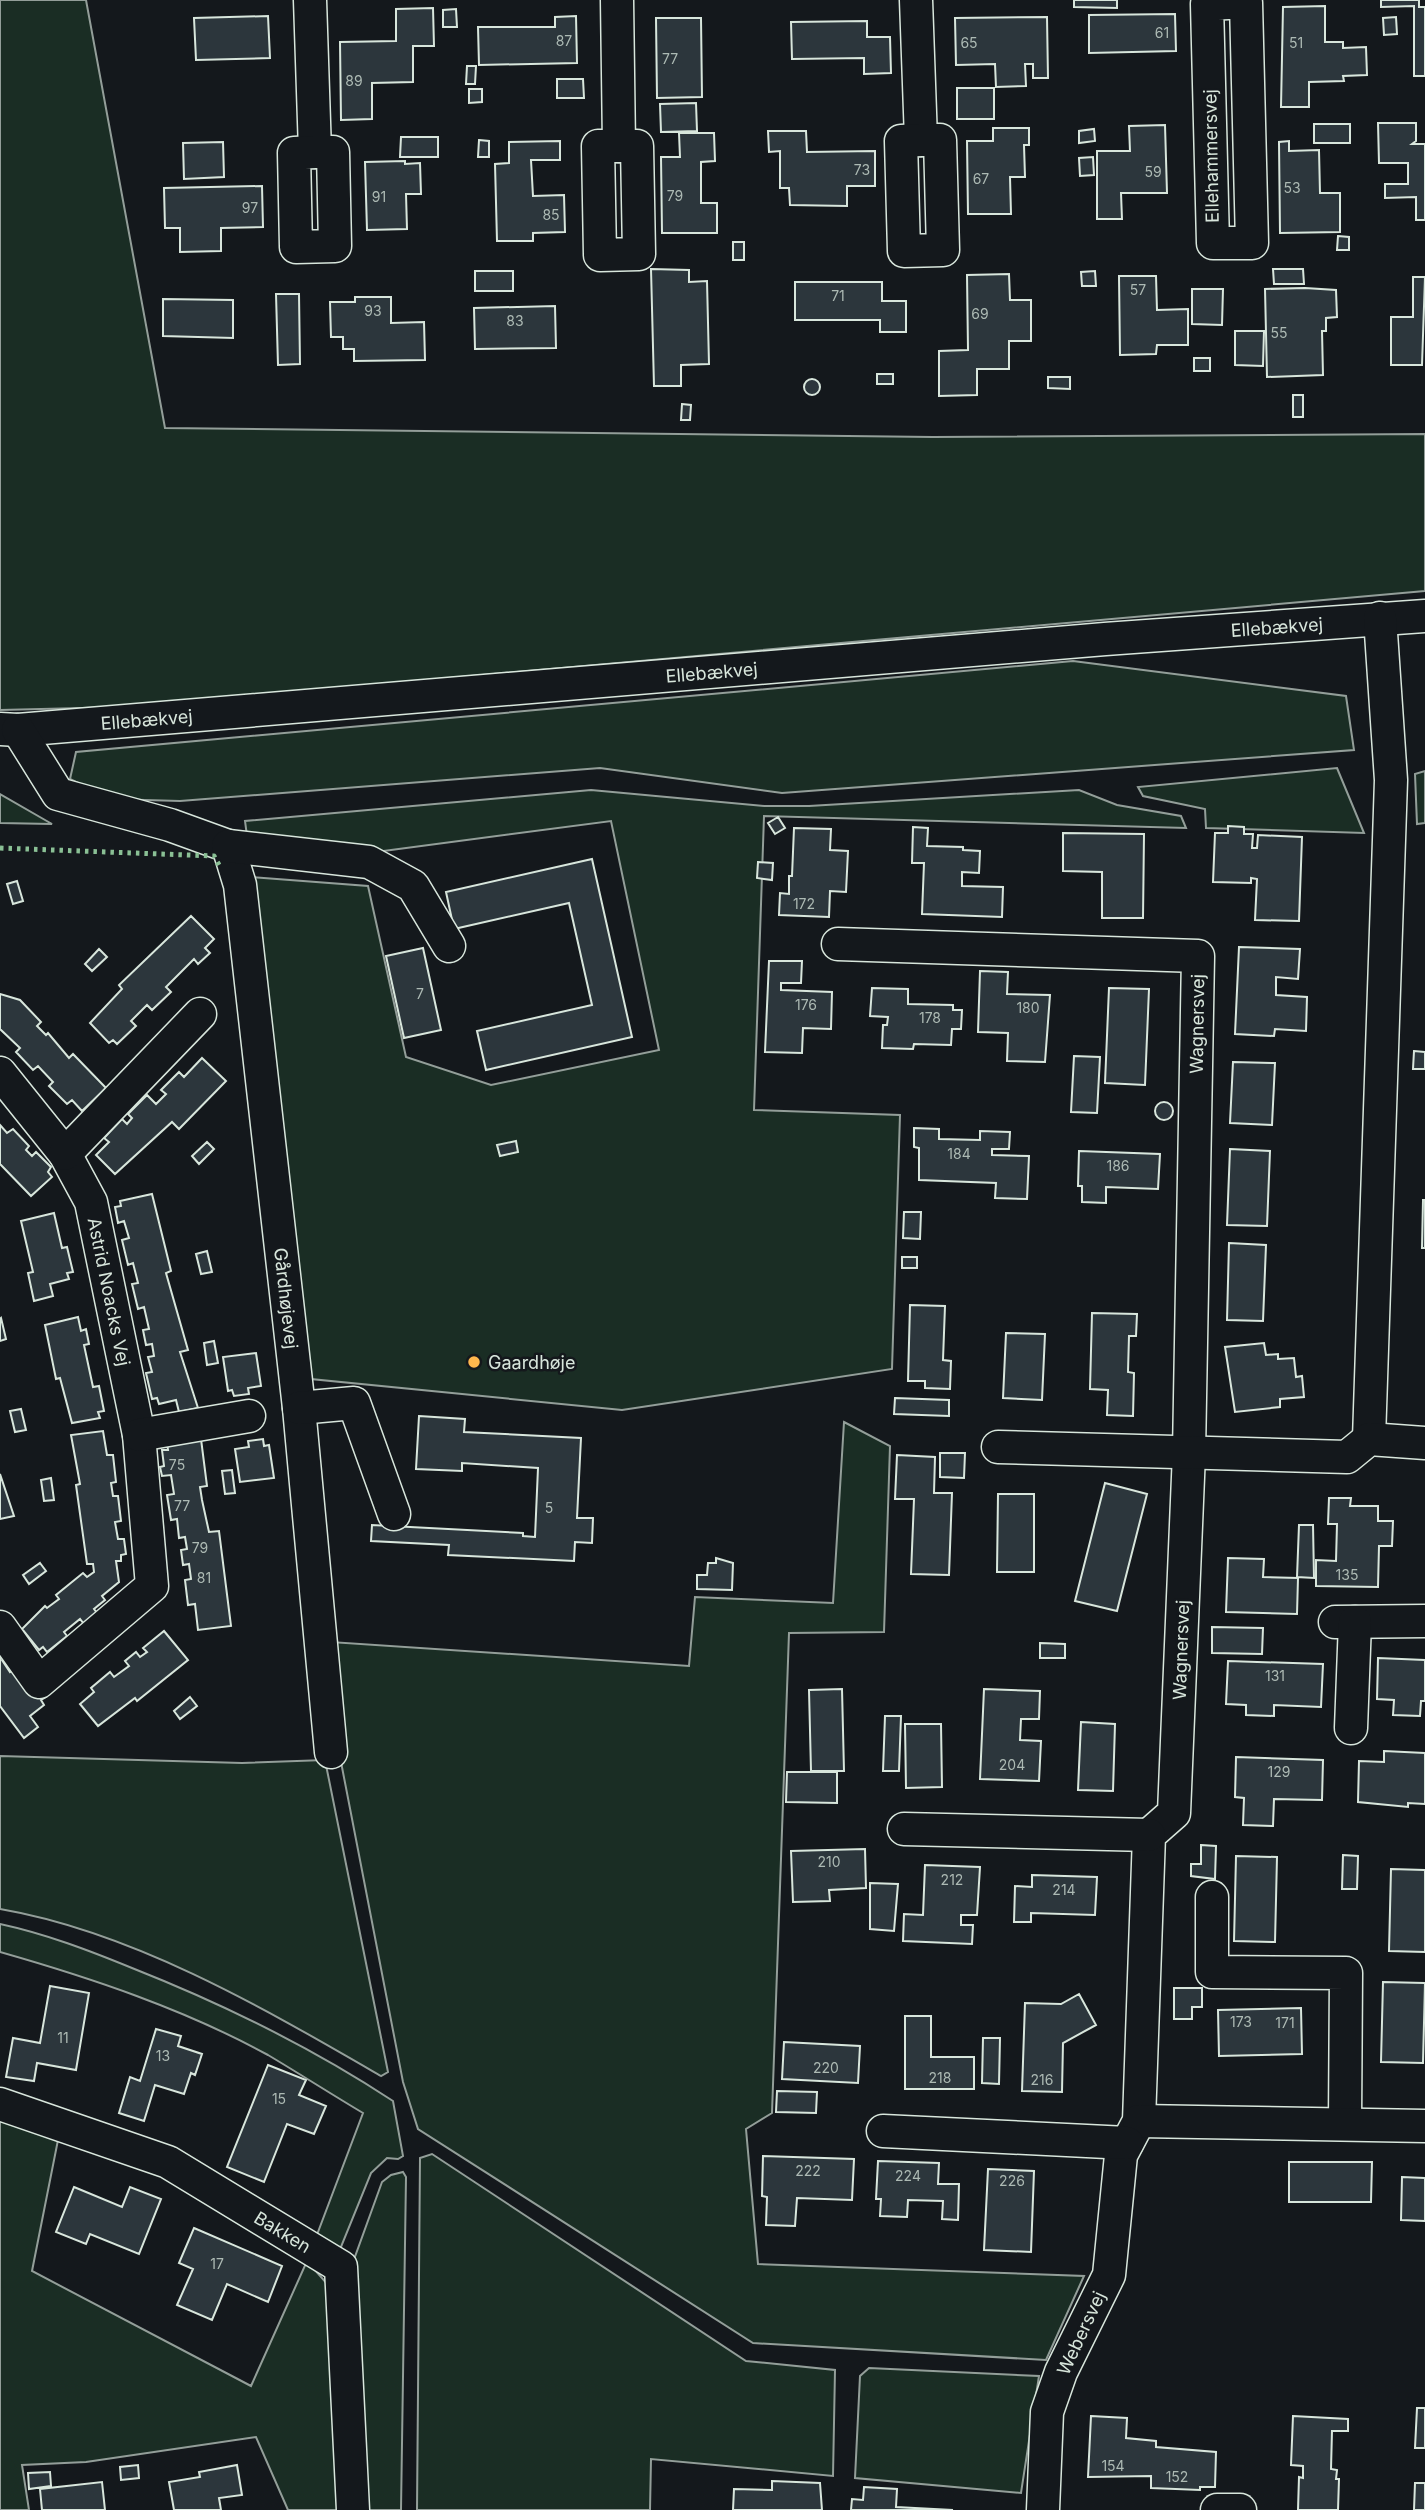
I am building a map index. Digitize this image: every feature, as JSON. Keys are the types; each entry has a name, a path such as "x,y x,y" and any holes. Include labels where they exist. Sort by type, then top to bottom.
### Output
{"street":[{"path":"310,0 315,152"},
{"path":"617,0 619,146"},
{"path":"916,0 921,140"},
{"name":"Ellehammersvej","path":"1228,2 1246,3 1252,243 1213,243 1208,4 1228,2"},
{"name":"Ellebækvej","path":"9,729 1425,616"},
{"path":"1369,1439 1391,780 1380,618"},
{"path":"9,729 58,794 170,825 228,846 369,862 413,886 449,946"},
{"name":"Gårdhøjevej","path":"228,846 240,885 299,1408 331,1752"},
{"name":"Wagnersvej","path":"838,944 1198,956 1189,1453 1174,1813 1149,1835"},
{"path":"65,1154 200,1014"},
{"name":"Astrid Noacks Vej","path":"0,1073 65,1154 91,1202 139,1435 152,1586 39,1682 0,1627"},
{"path":"299,1408 354,1403 394,1514"},
{"path":"139,1435 249,1416"},
{"path":"998,1447 1347,1457 1369,1439 1425,1443"},
{"path":"1351,1728 1345,1622 1425,1621"},
{"path":"904,1829 1149,1835 1129,2140"},
{"path":"1212,1897 1212,1972 1346,1973 1345,2124"},
{"name":"Bakken","path":"0,2104 168,2162 341,2267 353,2510"},
{"path":"883,2132 1129,2140 1345,2124 1425,2126"},
{"name":"Webersvej","path":"1044,2510 1046,2412 1061,2372 1109,2275 1129,2140"},
{"path":"1217,2510 1240,2510"}],"green space":[{"path":"0,0 86,0 165,428 933,437 1425,434 1425,591 123,707 0,710"},
{"path":"1073,661 1346,696 1354,750 782,793 600,768 180,801 110,799 70,779 76,752"},
{"path":"1337,768 1364,833 1206,828 1205,809 1143,796 1138,787"},
{"path":"1425,771 1425,823 1417,824 1415,774"},
{"path":"591,790 764,806 809,806 1079,790 1117,805 1181,816 1186,828 764,816 754,1110 900,1115 892,1369 622,1410 311,1379 252,877 368,886 406,1057 491,1085 659,1050 611,821 376,852 247,836 245,821"},
{"path":"0,794 52,824 0,823"},
{"path":"844,1422 890,1446 884,1632 789,1633 772,2113 746,2129 758,2264 1084,2276 1046,2360 753,2343 418,2129 403,2082 341,1762 331,1642 689,1666 695,1597 833,1603"},
{"path":"0,1756 242,1763 325,1760 388,2072 381,2076 245,2000 149,1954 100,1935 0,1909"},
{"path":"0,1924 83,1949 200,1996 330,2062 393,2101 403,2156 398,2159 387,2158 371,2173 341,2247 332,2249 315,2240 363,2113 268,2055 203,2023 103,1984 0,1952"},
{"path":"0,2121 58,2140 32,2271 251,2386 307,2261 336,2294 344,2510 288,2510 256,2437 86,2462 22,2465 29,2510 0,2510"},
{"path":"432,2154 746,2361 835,2370 833,2476 651,2459 650,2510 417,2510 420,2158"},
{"path":"403,2172 406,2177 401,2510 362,2510 352,2265 382,2182 391,2175"},
{"path":"869,2368 1039,2376 1021,2493 855,2478 860,2376"}],"building":[{"path":"1074,0 1117,0 1117,8 1074,7"},
{"path":"1381,0 1419,0 1419,7 1425,7 1425,76 1414,76 1414,6 1381,7"},
{"path":"1325,6 1325,42 1343,42 1343,48 1366,47 1367,75 1343,76 1344,81 1309,82 1309,107 1281,107 1283,7"},
{"path":"433,8 434,46 413,46 413,82 372,83 372,119 341,120 340,42 396,41 396,9"},
{"path":"456,9 457,27 443,27 443,10"},
{"path":"1175,14 1176,51 1089,53 1089,15"},
{"path":"268,16 270,58 196,60 194,18"},
{"path":"576,16 577,63 479,65 478,27 555,27 555,17"},
{"path":"1047,17 1048,78 1033,78 1033,64 1025,64 1026,86 996,87 995,64 956,65 955,18"},
{"path":"1396,17 1397,34 1384,35 1383,18"},
{"path":"656,18 701,18 702,97 657,98"},
{"path":"867,21 867,37 890,37 891,73 864,74 864,58 792,59 791,22"},
{"path":"467,66 476,66 475,84 466,84"},
{"path":"557,79 583,79 584,98 557,98"},
{"path":"957,88 994,88 994,119 957,119"},
{"path":"469,89 482,89 482,102 469,103"},
{"path":"696,103 697,131 661,132 660,104"},
{"path":"1378,123 1416,123 1416,141 1412,144 1425,144 1425,220 1416,220 1416,197 1385,198 1385,184 1408,184 1408,163 1379,163"},
{"path":"1314,124 1350,124 1350,143 1314,143"},
{"path":"1165,125 1167,193 1121,193 1122,219 1097,219 1097,151 1130,151 1129,126"},
{"path":"993,128 1029,128 1029,145 1024,145 1025,177 1010,177 1011,214 968,214 967,141 993,141"},
{"path":"1094,129 1095,141 1079,143 1079,131"},
{"path":"768,131 806,131 807,152 875,151 875,186 847,186 847,206 790,205 789,188 780,188 780,151 769,152"},
{"path":"679,133 714,133 715,161 701,162 701,203 717,203 717,233 662,233 661,157 680,157"},
{"path":"401,137 438,137 438,157 400,157"},
{"path":"479,140 489,141 489,157 478,157"},
{"path":"560,141 560,160 531,160 533,196 564,195 565,232 533,233 533,241 497,241 495,164 509,163 509,142"},
{"path":"1289,141 1289,151 1319,150 1320,193 1340,193 1340,232 1280,233 1279,142"},
{"path":"223,142 224,177 184,179 183,143"},
{"path":"1093,157 1094,175 1080,176 1079,158"},
{"path":"405,161 405,164 420,163 421,194 406,194 407,229 367,230 365,162"},
{"path":"262,186 263,227 221,228 221,251 180,252 180,228 165,228 164,188"},
{"path":"1338,236 1349,237 1349,250 1337,250"},
{"path":"733,242 744,242 744,260 733,260"},
{"path":"651,269 689,270 689,282 707,281 709,364 681,365 681,386 654,386"},
{"path":"1273,269 1303,269 1304,284 1274,284"},
{"path":"475,271 513,271 513,291 475,291"},
{"path":"1095,271 1096,286 1082,286 1081,272"},
{"path":"1009,274 1010,300 1031,300 1031,341 1009,341 1009,369 977,369 977,395 939,396 939,351 968,350 967,275"},
{"path":"1119,276 1156,276 1157,310 1188,309 1188,345 1157,345 1156,354 1120,355"},
{"path":"1413,277 1425,277 1422,365 1391,365 1391,317 1413,317"},
{"path":"795,282 882,282 882,301 906,301 906,332 880,332 880,320 795,320"},
{"path":"1192,289 1223,289 1222,325 1192,324"},
{"path":"1265,289 1336,290 1337,317 1326,318 1326,331 1322,331 1323,375 1267,377"},
{"path":"276,294 299,294 300,364 278,365"},
{"path":"355,297 391,297 391,323 424,322 425,360 354,361 354,349 343,349 343,337 331,337 330,302 355,302"},
{"path":"163,299 233,300 233,338 163,336"},
{"path":"555,306 556,348 475,349 474,308"},
{"path":"1235,331 1264,331 1263,366 1235,365"},
{"path":"1194,358 1210,358 1210,371 1194,371"},
{"path":"877,374 893,374 893,384 877,384"},
{"path":"1048,377 1070,377 1070,389 1048,388"},
{"path":"809,379 815,379 820,387 818,393 809,395 804,390 804,384"},
{"path":"1293,395 1303,395 1303,417 1293,417"},
{"path":"682,404 691,405 690,420 681,420"},
{"path":"778,817 785,828 775,834 768,823"},
{"path":"1228,826 1244,827 1244,834 1253,834 1252,848 1257,848 1258,835 1302,837 1299,921 1255,920 1257,879 1251,878 1251,883 1213,882 1215,833 1228,833"},
{"path":"913,827 928,828 927,846 963,847 963,850 980,851 979,873 962,872 962,886 1003,887 1002,917 922,914 924,863 912,863"},
{"path":"794,828 831,829 830,850 848,851 846,892 830,891 829,917 779,915 780,893 789,894"},
{"path":"1063,833 1144,834 1143,918 1102,918 1102,872 1063,871"},
{"path":"592,859 632,1037 486,1070 477,1031 592,1005 569,903 454,929 446,892"},
{"path":"758,862 773,863 772,880 757,878"},
{"path":"17,881 23,901 13,904 7,884"},
{"path":"191,916 214,939 205,948 210,953 198,964 194,959 166,987 171,992 152,1010 147,1005 131,1021 136,1026 117,1044 113,1040 109,1043 90,1023 122,989 119,985"},
{"path":"1239,947 1300,949 1298,979 1276,977 1276,995 1307,997 1306,1031 1275,1029 1274,1036 1235,1034"},
{"path":"423,948 441,1030 404,1038 386,956"},
{"path":"99,949 107,957 92,971 85,964"},
{"path":"769,961 802,961 801,983 781,983 781,990 832,992 831,1029 803,1028 802,1053 765,1052"},
{"path":"980,971 1008,972 1007,994 1050,995 1045,1062 1007,1061 1008,1033 978,1032"},
{"path":"872,988 908,989 908,1004 953,1005 953,1010 962,1010 961,1029 952,1029 951,1045 914,1044 913,1049 882,1048 883,1025 887,1025 888,1017 870,1016"},
{"path":"1109,988 1149,989 1145,1085 1105,1083"},
{"path":"0,994 20,1000 41,1022 37,1026 46,1035 48,1033 69,1058 73,1054 106,1088 82,1111 72,1100 67,1104 49,1086 53,1082 38,1066 33,1070 16,1052 20,1048 0,1029"},
{"path":"1414,1051 1425,1052 1425,1069 1413,1069"},
{"path":"1074,1056 1100,1057 1097,1113 1071,1112"},
{"path":"202,1058 226,1081 179,1129 172,1122 115,1174 96,1155 109,1142 104,1138 122,1119 127,1124 132,1118 128,1114 147,1095 156,1104 166,1094 161,1090 179,1072 184,1077"},
{"path":"1233,1062 1275,1063 1272,1125 1230,1123"},
{"path":"1164,1102 1170,1105 1173,1111 1170,1117 1164,1120 1158,1117 1155,1111 1158,1105"},
{"path":"0,1125 7,1133 13,1129 29,1146 26,1150 32,1156 36,1152 51,1167 48,1172 52,1177 31,1196 0,1164"},
{"path":"914,1128 939,1129 939,1139 980,1140 980,1131 1010,1132 1009,1149 992,1149 992,1155 1029,1156 1027,1199 995,1198 996,1183 919,1180 919,1148 914,1147"},
{"path":"516,1141 518,1152 500,1156 497,1145"},
{"path":"207,1142 214,1149 199,1164 192,1156"},
{"path":"1230,1149 1270,1151 1267,1226 1227,1225"},
{"path":"1079,1151 1160,1154 1158,1189 1106,1187 1106,1203 1082,1202 1082,1186 1078,1186"},
{"path":"152,1194 171,1271 166,1273 188,1350 180,1352 198,1408 179,1412 176,1400 159,1404 157,1398 152,1399 146,1373 152,1372 148,1357 154,1356 152,1344 146,1345 143,1330 149,1329 144,1307 138,1309 132,1284 138,1283 133,1263 128,1265 122,1240 129,1238 124,1221 118,1223 115,1207 121,1206 120,1201"},
{"path":"1425,1200 1425,1248 1422,1248"},
{"path":"904,1212 921,1212 920,1239 903,1238"},
{"path":"54,1213 62,1248 67,1247 73,1272 67,1273 69,1279 50,1284 53,1296 34,1301 28,1273 33,1272 21,1221"},
{"path":"1229,1243 1266,1245 1263,1321 1227,1320"},
{"path":"207,1251 212,1272 201,1274 196,1254"},
{"path":"902,1257 917,1257 917,1268 902,1268"},
{"path":"910,1305 945,1306 943,1360 951,1361 950,1389 925,1388 925,1381 908,1381"},
{"path":"1092,1313 1137,1314 1136,1336 1129,1336 1128,1372 1134,1373 1133,1416 1107,1415 1108,1390 1090,1389"},
{"path":"78,1317 81,1331 86,1329 89,1344 84,1345 93,1387 99,1386 104,1411 98,1412 100,1418 72,1423 60,1378 56,1379 45,1325"},
{"path":"0,1319 6,1339 0,1341"},
{"path":"1006,1333 1045,1334 1042,1400 1003,1398"},
{"path":"214,1341 218,1363 207,1365 204,1343"},
{"path":"1264,1343 1266,1355 1278,1354 1278,1359 1294,1358 1296,1377 1302,1376 1304,1397 1280,1399 1280,1407 1235,1412 1225,1347"},
{"path":"256,1353 261,1386 248,1388 249,1394 234,1396 232,1390 228,1391 223,1357"},
{"path":"895,1398 949,1400 949,1416 894,1414"},
{"path":"21,1409 26,1430 15,1432 10,1411"},
{"path":"419,1416 465,1419 464,1432 581,1438 577,1518 593,1518 592,1543 575,1542 574,1561 448,1555 449,1545 371,1541 372,1525 523,1533 523,1536 535,1537 538,1468 462,1463 462,1471 416,1469"},
{"path":"103,1431 107,1455 113,1455 116,1482 111,1483 113,1496 118,1496 121,1521 115,1522 118,1539 124,1539 126,1554 121,1555 121,1561 116,1561 119,1582 102,1596 105,1600 94,1609 97,1613 84,1624 80,1619 64,1632 67,1636 47,1652 43,1647 39,1650 22,1629 45,1606 47,1608 59,1599 56,1595 83,1573 87,1577 94,1572 93,1564 87,1564 76,1485 80,1484 71,1435"},
{"path":"201,1439 207,1486 200,1487 202,1500 209,1532 219,1531 231,1626 198,1630 195,1604 188,1605 185,1580 191,1579 189,1564 183,1565 181,1550 187,1549 185,1537 179,1538 177,1519 171,1520 167,1495 174,1494 171,1475 162,1476 160,1467 164,1466 162,1450 168,1450 167,1443"},
{"path":"263,1439 264,1446 269,1445 274,1478 240,1482 235,1449 249,1447 248,1441"},
{"path":"940,1453 965,1453 964,1478 940,1477"},
{"path":"897,1455 935,1457 934,1493 952,1493 949,1575 911,1574 914,1499 895,1499"},
{"path":"232,1470 235,1493 225,1494 222,1471"},
{"path":"0,1474 14,1516 0,1519"},
{"path":"51,1478 54,1500 44,1501 41,1480"},
{"path":"1105,1483 1147,1494 1117,1611 1075,1601"},
{"path":"998,1494 1034,1494 1034,1572 997,1572"},
{"path":"1329,1498 1351,1498 1350,1506 1378,1506 1378,1521 1393,1521 1392,1546 1379,1546 1378,1587 1316,1586 1316,1560 1336,1561 1337,1524 1328,1524"},
{"path":"1299,1525 1313,1525 1314,1578 1297,1577"},
{"path":"716,1558 733,1563 732,1590 697,1589 697,1575 707,1575 708,1563 716,1563"},
{"path":"1228,1558 1264,1559 1263,1577 1298,1578 1297,1614 1226,1612"},
{"path":"40,1563 46,1571 29,1584 23,1575"},
{"path":"1212,1627 1263,1628 1262,1654 1212,1653"},
{"path":"164,1631 188,1660 137,1701 135,1698 98,1726 80,1704 94,1692 91,1688 110,1672 114,1677 129,1666 125,1661 136,1652 140,1657 147,1652 143,1648"},
{"path":"1040,1643 1065,1644 1065,1658 1040,1658"},
{"path":"0,1648 7,1657 2,1660 10,1672 16,1668 31,1677 46,1697 41,1700 44,1705 30,1716 38,1727 24,1738 0,1706"},
{"path":"1378,1658 1425,1660 1425,1701 1421,1701 1420,1716 1393,1715 1394,1700 1377,1699"},
{"path":"1228,1661 1323,1664 1321,1707 1274,1705 1274,1716 1246,1715 1246,1705 1226,1704"},
{"path":"842,1689 844,1771 811,1771 809,1690"},
{"path":"984,1689 1040,1691 1039,1719 1021,1719 1020,1740 1041,1741 1039,1781 980,1779"},
{"path":"190,1697 197,1706 180,1719 174,1711"},
{"path":"885,1716 901,1716 899,1771 883,1771"},
{"path":"1081,1722 1115,1724 1113,1791 1078,1790"},
{"path":"905,1724 941,1724 942,1787 906,1788"},
{"path":"1384,1751 1425,1753 1425,1804 1408,1803 1408,1807 1358,1802 1359,1761 1384,1762"},
{"path":"1236,1757 1323,1760 1322,1800 1274,1799 1273,1826 1243,1825 1244,1798 1235,1797"},
{"path":"787,1772 837,1772 837,1803 786,1802"},
{"path":"1201,1845 1216,1846 1215,1879 1191,1876 1191,1864 1201,1864"},
{"path":"865,1849 866,1888 829,1890 830,1901 793,1902 791,1851"},
{"path":"1343,1855 1358,1856 1357,1889 1342,1889"},
{"path":"1236,1856 1277,1857 1275,1942 1234,1941"},
{"path":"925,1865 980,1867 977,1915 961,1915 961,1925 973,1925 972,1944 903,1941 904,1914 923,1915"},
{"path":"1391,1869 1425,1870 1425,1952 1389,1951"},
{"path":"1032,1875 1097,1877 1095,1915 1031,1913 1031,1922 1014,1922 1015,1886 1032,1887"},
{"path":"870,1883 898,1884 894,1931 870,1929"},
{"path":"1383,1982 1425,1983 1423,2063 1381,2062"},
{"path":"50,1986 89,1993 76,2070 37,2063 34,2081 6,2077 13,2038 40,2043"},
{"path":"1174,1988 1202,1988 1202,2007 1192,2007 1192,2019 1174,2019"},
{"path":"1079,1994 1096,2025 1063,2043 1062,2092 1022,2091 1025,2003 1061,2004"},
{"path":"1301,2008 1302,2054 1219,2056 1218,2010"},
{"path":"905,2016 931,2016 931,2057 974,2057 974,2089 905,2089"},
{"path":"156,2029 181,2036 178,2046 202,2054 195,2075 191,2073 184,2094 155,2085 144,2121 119,2113 130,2077 140,2081"},
{"path":"983,2038 1000,2038 999,2084 982,2083"},
{"path":"784,2042 860,2046 858,2083 782,2079"},
{"path":"268,2065 306,2080 299,2095 326,2106 314,2134 287,2124 264,2182 227,2167"},
{"path":"777,2091 817,2092 816,2113 776,2112"},
{"path":"763,2156 854,2159 852,2200 797,2198 795,2226 766,2225 767,2197 762,2196"},
{"path":"878,2161 939,2163 938,2184 959,2184 958,2220 942,2219 943,2201 908,2200 907,2217 880,2216 881,2199 876,2199"},
{"path":"1289,2162 1372,2162 1371,2202 1289,2202"},
{"path":"988,2169 1034,2171 1031,2252 984,2250"},
{"path":"1402,2177 1425,2178 1425,2221 1401,2220"},
{"path":"74,2187 122,2207 130,2187 161,2199 139,2254 90,2234 86,2244 56,2232"},
{"path":"194,2228 282,2266 268,2302 227,2284 212,2320 177,2305 193,2269 179,2263"},
{"path":"1417,2408 1425,2408 1425,2448 1415,2448"},
{"path":"1091,2416 1127,2418 1126,2438 1156,2441 1156,2447 1216,2452 1215,2487 1200,2487 1200,2490 1151,2488 1151,2476 1088,2477"},
{"path":"1293,2416 1348,2419 1348,2431 1332,2431 1331,2469 1337,2470 1336,2479 1339,2479 1338,2510 1298,2510 1299,2477 1303,2478 1303,2466 1291,2465"},
{"path":"138,2465 139,2478 121,2480 120,2467"},
{"path":"237,2465 242,2495 219,2498 221,2510 174,2510 169,2482 200,2477 199,2472"},
{"path":"50,2472 51,2486 29,2489 28,2473"},
{"path":"772,2481 820,2483 822,2510 733,2510 734,2489 772,2490"},
{"path":"102,2482 105,2510 42,2510 40,2489"},
{"path":"1415,2483 1425,2483 1425,2510 1414,2510"},
{"path":"864,2487 897,2489 896,2507 953,2510 851,2510 852,2499 863,2500"}],"hedge":[{"path":"0,848 214,856 219,865"}],"place":[{"name":"Gaardhøje","path":"474,1362"}]}
